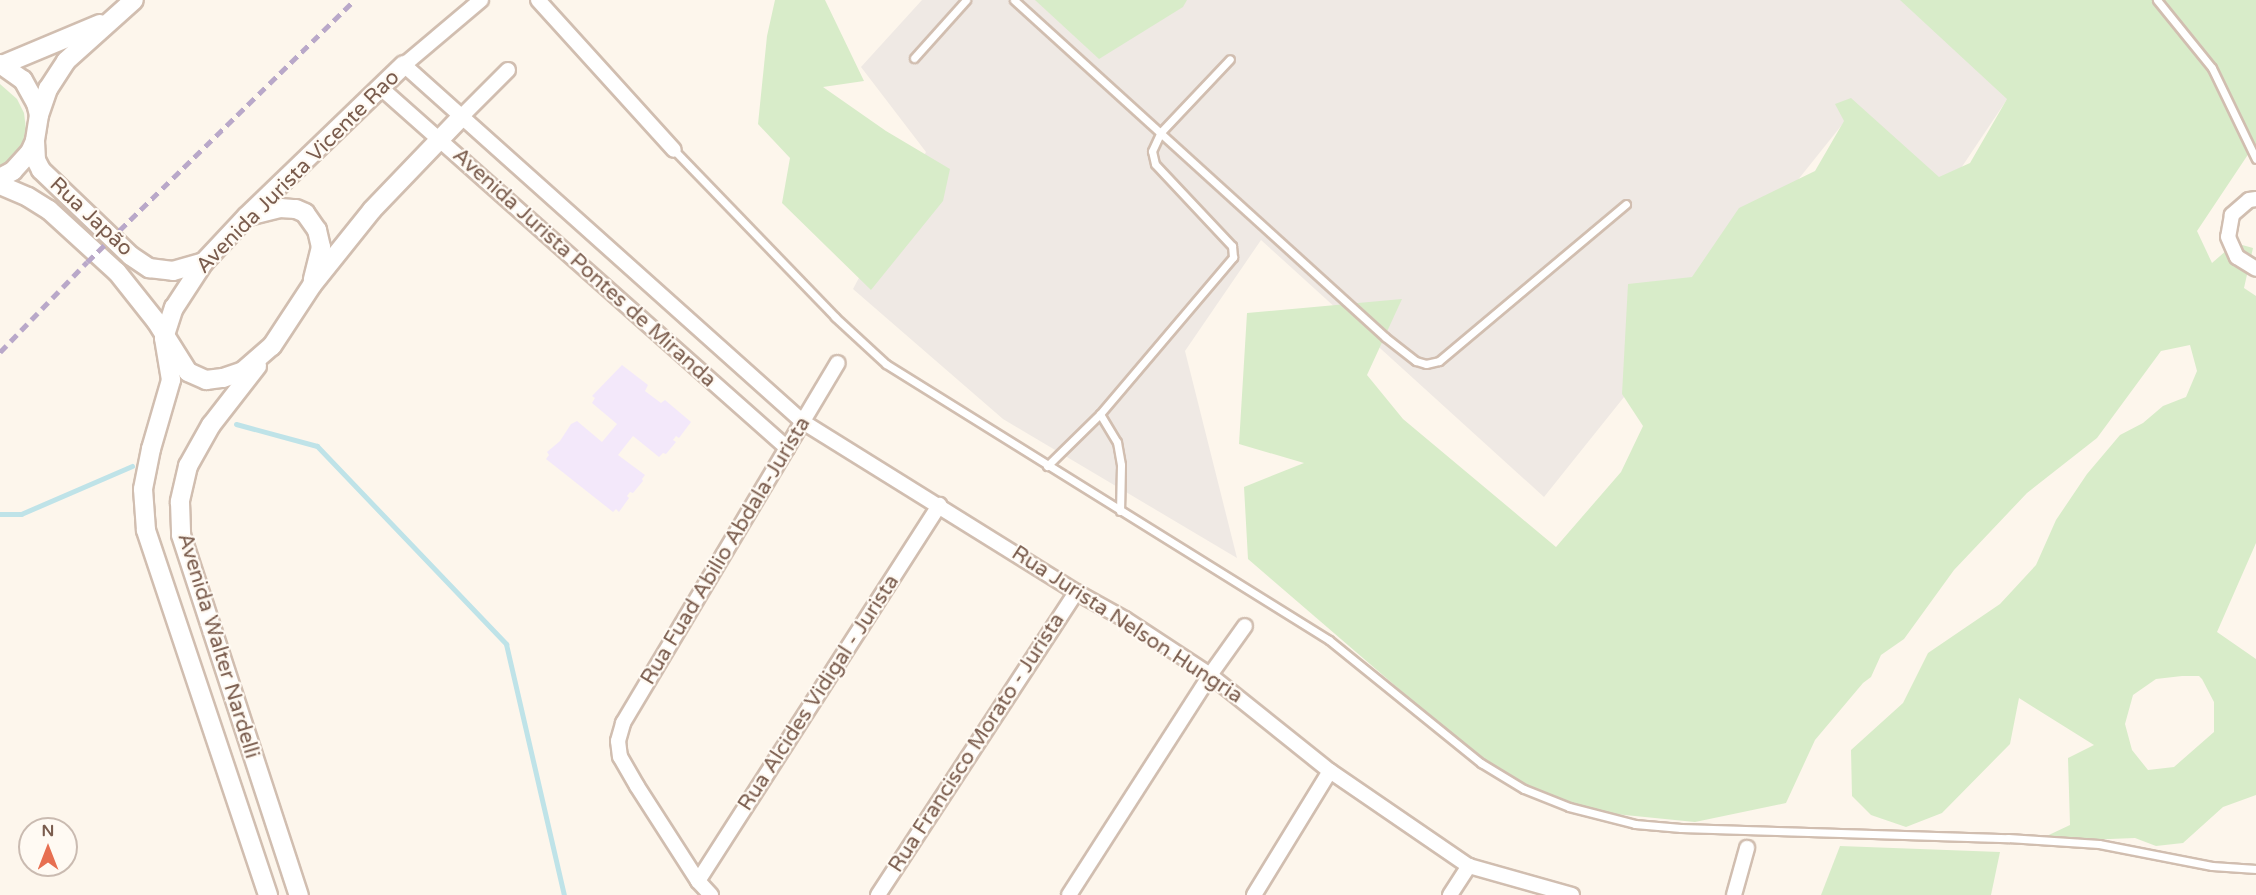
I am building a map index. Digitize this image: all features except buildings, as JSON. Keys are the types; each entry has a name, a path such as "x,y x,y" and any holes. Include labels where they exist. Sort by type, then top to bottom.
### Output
{"street":[{"path":"0,178 22,163 36,141 39,115 48,89 66,61 134,0"},
{"path":"404,65 481,0"},
{"path":"538,0 674,150"},
{"path":"1,64 116,18"},
{"path":"1,64 23,80 36,102 39,115"},
{"name":"Avenida Jurista Vicente Rao","path":"164,338 174,308 204,262 247,216 404,65"},
{"name":"Avenida Jurista Pontes de Miranda","path":"404,65 803,422"},
{"path":"164,338 188,372 206,380 223,378 243,370 272,346 312,285 372,210 508,70"},
{"name":"Avenida Jurista Pontes de Miranda","path":"381,88 787,448"},
{"name":"Rua Japão","path":"36,141 36,160 41,170 131,256 149,268 172,271 204,262"},
{"name":"Rua Japão","path":"0,185 28,197 49,210 117,272 156,321 164,338"},
{"path":"2256,199 2248,200 2232,215 2228,237 2237,257 2256,269"},
{"path":"247,216 280,208 296,209 305,213 318,230 321,247 312,285"},
{"name":"Avenida Walter Nardelli","path":"164,338 171,380 151,448 143,489 146,530 268,895"},
{"name":"Avenida Walter Nardelli","path":"272,346 199,444 183,483 180,522 187,557 300,895"},
{"name":"Rua Fuad Abilio Abdala-Jurista","path":"698,881 620,757 618,741 623,723 838,363"},
{"name":"Rua Jurista Nelson Hungria","path":"803,422 1076,592 1125,619 1210,675 1330,771 1469,866 1572,895"},
{"name":"Rua Alcides Vidigal - Jurista","path":"698,881 939,505"},
{"name":"Rua Francisco Morato - Jurista","path":"878,895 1076,592"},
{"path":"1069,895 1210,675 1245,626"},
{"path":"1254,895 1330,771"},
{"path":"1734,895 1746,848"},
{"path":"1450,895 1469,866"},
{"path":"698,881 711,895"}],"lane":[{"path":"914,58 966,0"},
{"path":"1014,0 1385,337 1416,361 1426,364 1439,361 1626,204"},
{"path":"2157,0 2212,68 2256,159"},
{"path":"1047,466 1100,414 1233,257 1232,246 1155,164 1152,151 1161,132 1230,59"},
{"path":"674,150 835,317 886,364 1329,640 1481,763 1524,789 1569,807 1635,824 1681,828 1996,837 2098,844 2212,866 2256,869"},
{"path":"1100,414 1117,442 1121,465 1120,511"}],"shaded area":[{"path":"922,0 1924,0 2018,83 1941,198 1849,116 1544,497 1261,240 1185,351 1237,558 1003,419 853,289 926,152 861,67"},
{"path":"622,365 648,385 645,391 661,403 665,400 691,422 679,438 676,436 673,440 676,442 666,454 663,453 659,457 633,436 618,455 645,475 633,493 630,492 627,496 629,498 619,512 616,509 613,512 546,459 549,455 547,452 560,441 571,424 577,421 602,442 617,424 592,403 595,398 592,396"}],"green space":[{"path":"775,0 825,0 864,81 823,87 886,131 950,169 943,201 871,290 782,203 790,158 758,124 767,36"},
{"path":"1035,0 1187,0 1183,7 1099,59"},
{"path":"1900,0 2256,0 2256,152 2251,150 2197,231 2212,263 2235,243 2253,248 2244,288 2256,296 2256,543 2217,632 2256,659 2256,795 2223,807 2183,843 2156,846 2135,838 2034,842 2070,825 2068,758 2094,745 2019,698 2010,744 1942,813 1906,827 1871,815 1852,796 1851,750 1903,703 1928,653 2000,604 2036,565 2056,520 2087,474 2120,435 2143,423 2163,406 2186,397 2197,371 2190,345 2161,351 2097,438 2027,493 1954,570 1904,639 1881,655 1871,677 1863,683 1815,740 1786,803 1695,822 1575,810 1507,782 1248,559 1244,487 1304,463 1239,444 1247,313 1402,299 1367,375 1403,419 1556,547 1621,472 1643,426 1622,394 1628,284 1692,277 1739,208 1815,171 1844,121 1835,104 1851,98 1939,177 1970,163 2007,99","holes":["2199,676 2214,702 2214,732 2174,767 2148,770 2132,750 2125,724 2133,695 2156,679"]},
{"path":"0,84 17,99 24,113 26,129 22,145 14,159 0,170"},
{"path":"1840,846 2000,852 1991,895 1821,895"}],"waterway":[{"path":"236,424 317,446 506,644 564,895"},
{"path":"0,514 21,514 132,466"}],"railway":[{"path":"0,352 87,262 355,0"}]}
